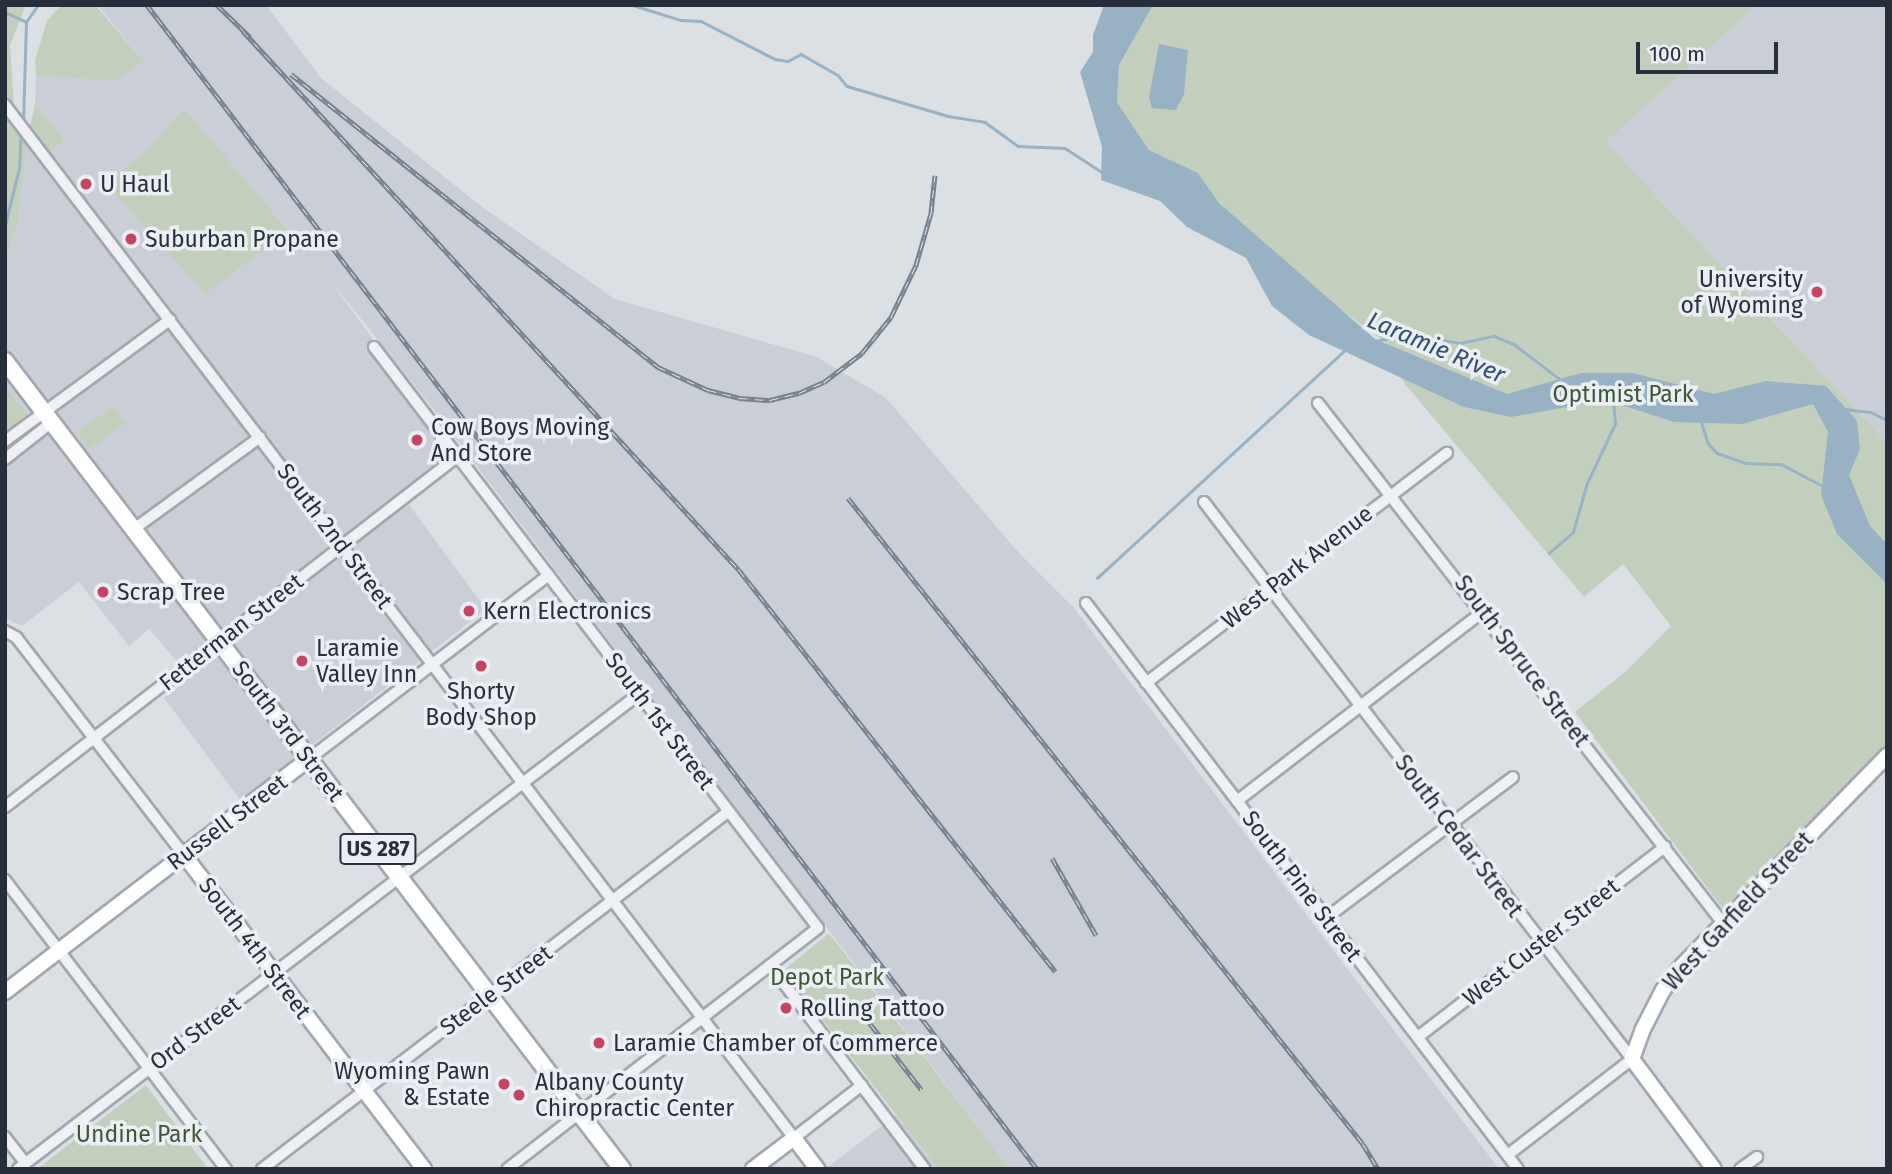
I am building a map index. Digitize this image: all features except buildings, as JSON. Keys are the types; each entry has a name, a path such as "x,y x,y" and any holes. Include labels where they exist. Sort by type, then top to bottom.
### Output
{"main road":[{"name":"South 3rd Street","path":"5,361 622,1169"}],"street":[{"name":"South 2nd Street","path":"7,106 817,1169"},
{"path":"5,459 48,417 170,320"},
{"name":"South 1st Street","path":"374,347 818,928 770,965"},
{"name":"South Spruce Street","path":"1318,403 1393,493 1722,922"},
{"path":"5,440 48,417"},
{"path":"134,529 260,437"},
{"name":"West Park Avenue","path":"1146,682 1447,453"},
{"name":"Fetterman Street","path":"5,807 458,456"},
{"name":"South Cedar Street","path":"1204,502 1714,1169"},
{"name":"Russell Street","path":"5,992 549,575"},
{"name":"South Pine Street","path":"1086,603 1518,1169"},
{"path":"1237,801 1484,611"},
{"name":"South 4th Street","path":"5,631 16,637 95,738 424,1169"},
{"name":"Ord Street","path":"22,1166 639,694"},
{"name":"West Garfield Street","path":"1508,1155 1632,1059 1662,990 1722,922 1887,756"},
{"path":"1326,918 1513,777"},
{"name":"Steele Street","path":"262,1169 729,811"},
{"name":"West Custer Street","path":"1418,1037 1665,847"},
{"path":"5,880 226,1169"},
{"path":"507,1169 770,965 925,1169"},
{"path":"753,1169 862,1086"},
{"path":"5,1137 22,1166"},
{"path":"1740,1169 1756,1157"}],"shaded area":[{"path":"97,5 266,5 321,78 482,207 615,299 817,357 886,398 1020,554 1074,608 1499,1169 1010,1169 438,415 330,280 458,456 404,498 486,609 241,801 164,698 190,677 149,629 129,646 79,582 22,626 5,618 5,433 28,415 5,386 5,105 46,157 65,140 35,104 36,75 63,75 144,61","holes":["184,108 205,294 106,184 145,152"]},
{"name":"University of Wyoming","path":"1757,5 1887,5 1887,443 1606,142"},
{"path":"896,1115 938,1169 816,1169 824,1162 828,1167"}],"green space":[{"path":"5,5 26,5 10,45 14,106 30,126 35,104 65,140 46,157 28,135 17,224 5,255 5,137 12,113 5,105"},
{"path":"61,5 95,5 144,61 116,81 36,75 35,60 47,21"},
{"name":"Optimist Park","path":"1153,5 1757,5 1606,142 1887,443 1887,744 1723,909 1575,712 1625,672 1671,626 1623,564 1584,597 1405,384 1382,348 1386,343 1323,296 1219,203 1198,173 1149,150 1117,102 1119,65"},
{"path":"184,108 288,231 205,294 106,184 145,152"},
{"path":"5,386 28,415 5,433"},
{"path":"114,406 126,423 89,449 77,432"},
{"name":"Depot Park","path":"828,934 1010,1169 938,1169 787,974 785,969"},
{"name":"Undine Park","path":"146,1085 208,1169 37,1169"}],"water":[{"path":"1104,5 1153,5 1119,65 1117,102 1149,150 1198,173 1219,203 1375,339 1507,394 1581,373 1633,373 1714,394 1766,381 1826,386 1857,421 1860,449 1849,475 1870,526 1887,544 1887,584 1837,534 1821,495 1828,432 1813,404 1742,424 1674,422 1606,400 1511,417 1464,407 1309,335 1272,306 1246,258 1187,227 1160,201 1101,180 1102,147 1080,72 1093,52 1093,35"},
{"path":"1159,44 1188,50 1184,94 1176,110 1152,108 1149,98"}],"waterway":[{"path":"23,123 26,22 38,5"},
{"path":"633,5 681,20 701,21 775,59 788,61 801,54 838,75 847,86 948,116 985,122 1018,146 1065,148 1102,172"},
{"path":"5,12 26,22"},
{"path":"5,225 19,168 21,132"},
{"name":"Laramie River","path":"1375,341 1411,334 1460,343 1494,336 1514,344 1561,380"},
{"path":"1097,578 1344,351"},
{"path":"1549,553 1573,532 1587,483 1615,424 1613,400"},
{"path":"1843,409 1871,412 1887,420"},
{"path":"1701,421 1708,443 1717,453 1746,463 1781,464 1823,486"}],"railway":[{"path":"147,5 1037,1169"},
{"path":"217,5 250,37"},
{"path":"243,31 739,570 1055,971"},
{"path":"291,74 658,367 708,390 739,398 770,400 799,393 824,382 862,353 891,317 916,265 931,213 935,175"},
{"path":"848,498 1363,1144 1378,1169"},
{"path":"1052,858 1096,935"},
{"path":"861,1012 921,1089"}],"place":[{"name":"U Haul","path":"86,184"},
{"name":"Suburban Propane","path":"131,239"},
{"name":"University of Wyoming","path":"1817,292"},
{"name":"Cow Boys Moving And Store","path":"417,440"},
{"name":"Scrap Tree","path":"103,592"},
{"name":"Kern Electronics","path":"469,611"},
{"name":"Laramie Valley Inn","path":"302,661"},
{"name":"Shorty Body Shop","path":"481,666"},
{"name":"Rolling Tattoo","path":"786,1008"},
{"name":"Laramie Chamber of Commerce","path":"599,1043"},
{"name":"Wyoming Pawn & Estate","path":"504,1084"},
{"name":"Albany County Chiropractic Center","path":"519,1095"}]}
